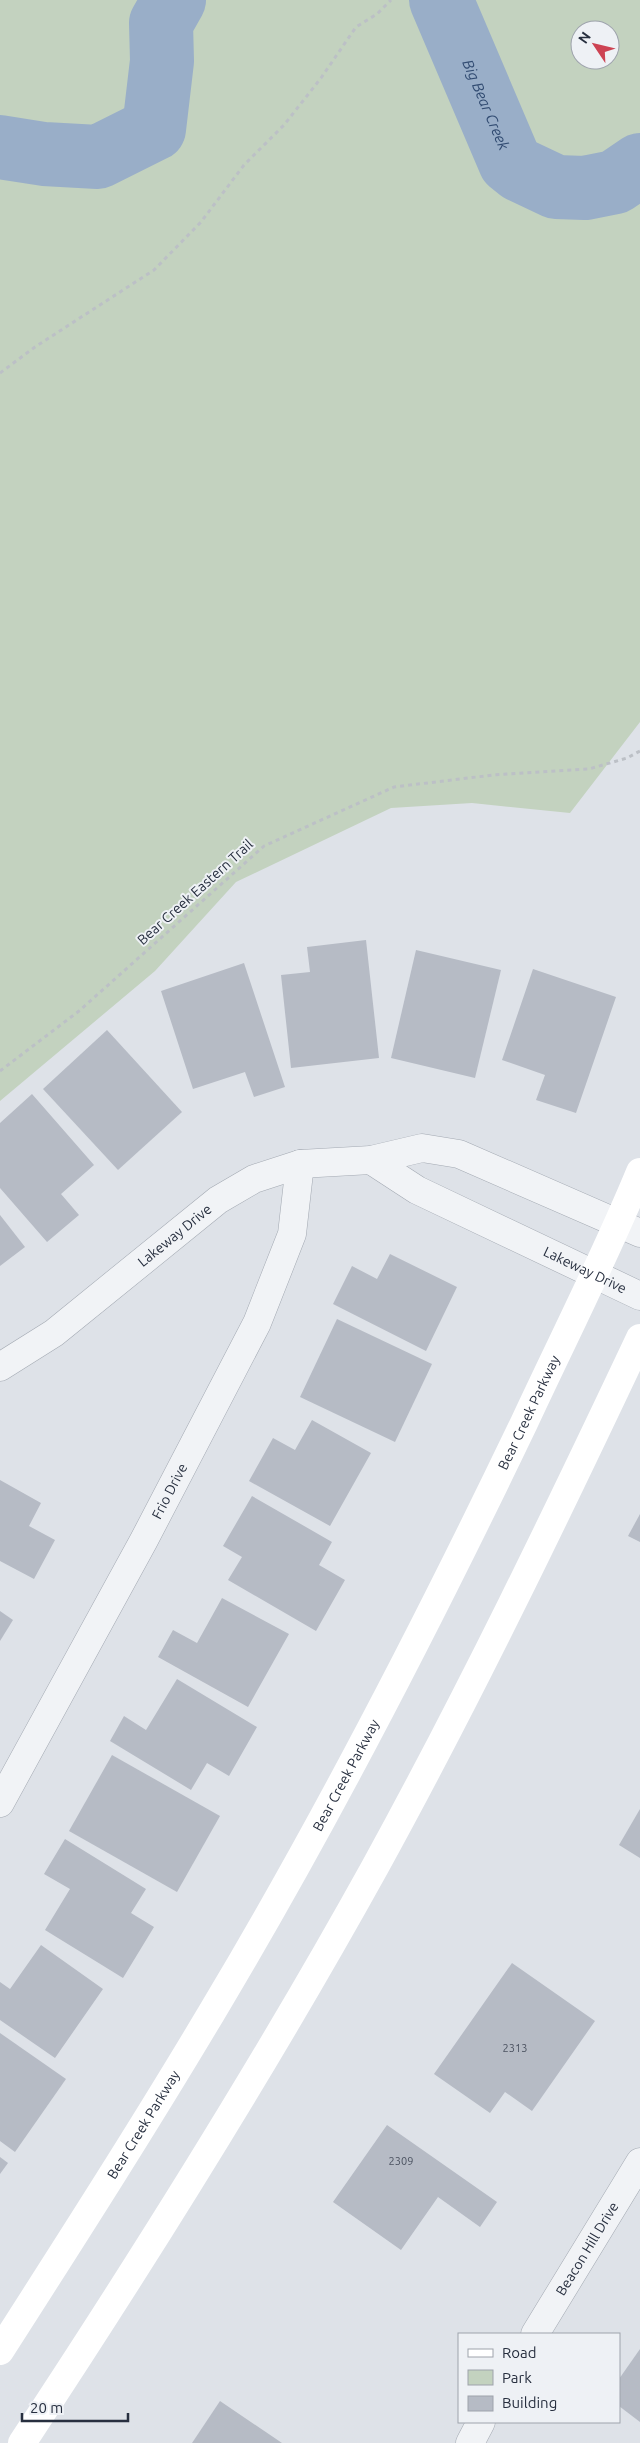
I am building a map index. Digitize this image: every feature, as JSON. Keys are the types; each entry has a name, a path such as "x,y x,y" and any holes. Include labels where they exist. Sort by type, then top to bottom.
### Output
{"main road":[{"name":"Bear Creek Parkway","path":"0,2351 215,2007 314,1834 386,1700 493,1486 594,1276 629,1228 640,1172"},
{"path":"22,2443 275,2042 375,1867 447,1732 551,1525 640,1338"}],"street":[{"name":"Lakeway Drive","path":"0,1367 54,1333 218,1200 254,1178 300,1164 371,1160 422,1148 459,1154 629,1228"},
{"name":"Lakeway Drive","path":"371,1160 417,1190 594,1276 640,1296"},
{"name":"Frio Drive","path":"0,1803 144,1540 257,1323 292,1234 300,1164"},
{"name":"Beacon Hill Drive","path":"536,2333 640,2162"},
{"path":"470,2443 480,2423"}],"path":[{"path":"0,373 36,347 154,270 201,222 244,165 284,125 321,78 356,27 377,14 391,0"},
{"name":"Bear Creek Eastern Trail","path":"0,1071 78,1011 264,846 394,787 493,775 589,770 627,758 640,751"}],"green space":[{"path":"0,0 640,0 640,722 570,813 472,803 391,808 236,882 155,971 0,1101"}],"building":[{"path":"366,940 379,1058 291,1068 281,975 310,972 307,947"},
{"path":"416,950 501,970 475,1078 391,1058"},
{"path":"244,963 285,1087 254,1097 245,1072 193,1089 161,991"},
{"path":"533,969 616,997 576,1113 536,1100 545,1075 502,1060"},
{"path":"107,1030 182,1112 118,1170 43,1089"},
{"path":"32,1094 94,1165 61,1194 79,1215 47,1242 0,1188 0,1123"},
{"path":"0,1215 25,1247 0,1266"},
{"path":"390,1254 457,1287 426,1351 333,1304 352,1266 377,1279"},
{"path":"337,1319 432,1364 395,1442 300,1397"},
{"path":"312,1420 371,1453 330,1526 249,1481 273,1438 295,1450"},
{"path":"0,1480 41,1503 29,1526 55,1540 34,1579 0,1561"},
{"path":"252,1496 332,1542 319,1565 345,1580 316,1631 228,1580 242,1557 223,1546"},
{"path":"640,1514 640,1542 628,1536"},
{"path":"222,1598 289,1634 248,1707 158,1657 173,1630 197,1643"},
{"path":"0,1611 13,1620 0,1641"},
{"path":"177,1679 257,1727 229,1776 207,1763 191,1790 110,1741 124,1716 146,1730"},
{"path":"112,1755 220,1816 177,1892 69,1831"},
{"path":"640,1809 640,1858 619,1845"},
{"path":"65,1839 146,1889 131,1913 154,1927 123,1978 45,1930 70,1889 44,1874"},
{"path":"41,1945 103,1989 55,2058 0,2020 0,1982 10,1989"},
{"path":"512,1963 595,2021 532,2111 505,2092 490,2113 434,2074"},
{"path":"0,2033 66,2079 15,2152 0,2141"},
{"path":"387,2125 497,2202 480,2227 438,2197 401,2250 333,2202"},
{"path":"0,2157 8,2163 0,2174"},
{"path":"640,2349 640,2422 620,2407 620,2378"},
{"path":"220,2401 282,2443 192,2443"}],"waterway":[{"name":"Big Bear Creek","path":"0,147 44,154 98,157 154,129 162,61 161,23 174,0"},
{"name":"Big Bear Creek","path":"441,0 510,162 520,170 556,187 585,188 615,182 640,165"}]}
